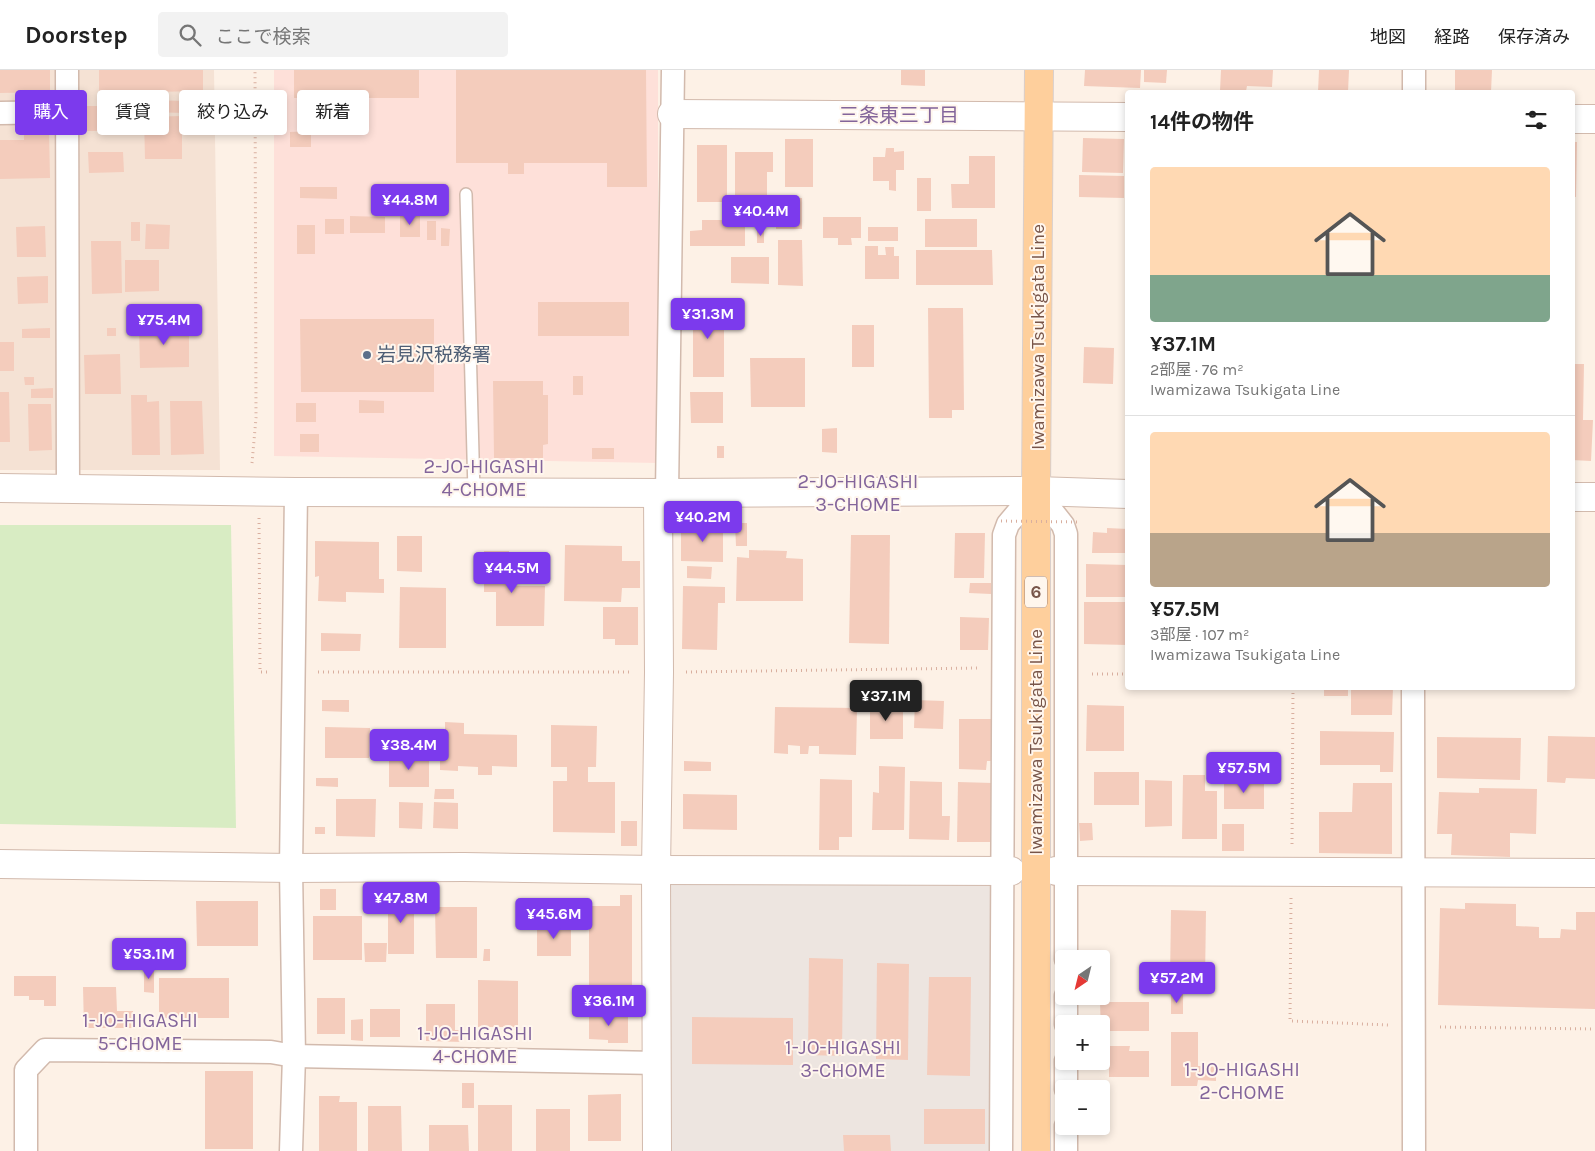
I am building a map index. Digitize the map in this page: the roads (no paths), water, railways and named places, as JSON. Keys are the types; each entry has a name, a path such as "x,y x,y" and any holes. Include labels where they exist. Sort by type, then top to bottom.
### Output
{"main road":[{"name":"Iwamizawa Tsukigata Line","path":"1036,1151 1036,491 1039,70"}],"street":[{"path":"67,70 67,90"},
{"path":"657,1151 656,870 662,493 673,70"},
{"path":"1414,70 1414,90"},
{"path":"0,113 15,113"},
{"path":"672,114 1125,118"},
{"path":"1575,120 1595,119"},
{"path":"67,135 68,489"},
{"path":"0,488 296,492 1036,491 1125,494"},
{"path":"1001,1151 1006,871 1002,668 1004,535 1008,524 1036,491"},
{"path":"1036,491 1063,525 1066,534 1066,674 1061,871 1065,950"},
{"path":"291,1151 294,1056 291,868 296,492"},
{"path":"1575,497 1595,497"},
{"path":"1413,690 1414,1151"},
{"path":"0,864 291,868 464,867 656,870 1006,871"},
{"path":"1061,871 1595,873"},
{"path":"26,1151 26,1070 45,1050 271,1052 294,1056 657,1062"},
{"path":"1066,1135 1066,1151"}],"lane":[{"path":"466,194 474,492"}],"place":[{"name":"岩見沢税務署","path":"367,355"}],"district":[{"name":"三条東三丁目","path":"899,115"},
{"name":"2-JO-HIGASHI 4-CHOME","path":"484,478"},
{"name":"2-JO-HIGASHI 3-CHOME","path":"858,492"},
{"name":"1-JO-HIGASHI 5-CHOME","path":"140,1032"},
{"name":"1-JO-HIGASHI 4-CHOME","path":"475,1044"},
{"name":"1-JO-HIGASHI 3-CHOME","path":"843,1058"},
{"name":"1-JO-HIGASHI 2-CHOME","path":"1242,1080"}]}
